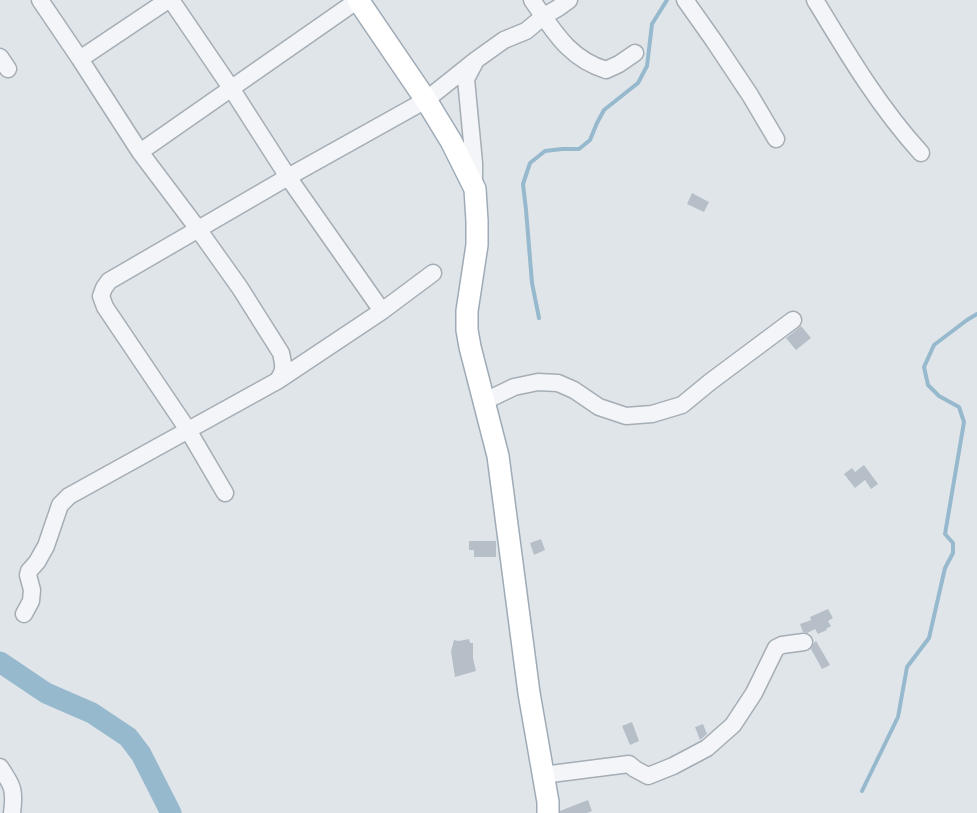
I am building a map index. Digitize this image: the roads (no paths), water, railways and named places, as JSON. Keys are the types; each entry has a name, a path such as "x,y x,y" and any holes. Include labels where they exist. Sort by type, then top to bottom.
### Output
{"main road":[{"path":"358,0 426,100 451,141 474,189 477,245 467,311 467,330 498,456 529,693 548,802 548,813"}],"street":[{"path":"40,0 140,152 240,288 281,354 284,364 282,373 277,381"},
{"path":"80,59 170,0 231,88 288,176 382,311"},
{"path":"140,152 358,0"},
{"path":"532,0 559,38 575,54 595,66 606,70 635,53"},
{"path":"225,493 188,430 105,306 101,296 104,288 109,281 288,176 426,100 504,40 526,31 568,0"},
{"path":"685,0 750,95 776,139"},
{"path":"815,0 881,103 921,153"},
{"path":"474,189 474,163 466,79 476,60"},
{"path":"24,614 31,601 32,590 28,575 29,571 37,562 46,546 60,505 69,496 277,381 382,311 434,273"},
{"path":"485,401 514,387 538,382 558,383 574,390 599,407 626,416 652,414 682,405 793,320"},
{"path":"543,775 629,764 634,769 648,776 673,766 707,748 732,725 754,693 776,648 782,645 804,642"},
{"path":"0,767 11,784 14,797 13,813 20,810 25,810 28,813"}],"waterway":[{"path":"539,318 532,283 523,184 530,163 545,151 579,149 590,140 604,110 638,83 647,66 652,24 667,0"},
{"path":"862,791 898,717 907,667 929,638 945,568 953,553 953,543 945,534 964,422 959,407 939,396 928,385 924,367 934,345 977,314"},
{"path":"0,662 46,693 92,713 128,737 141,754 171,813"}]}
